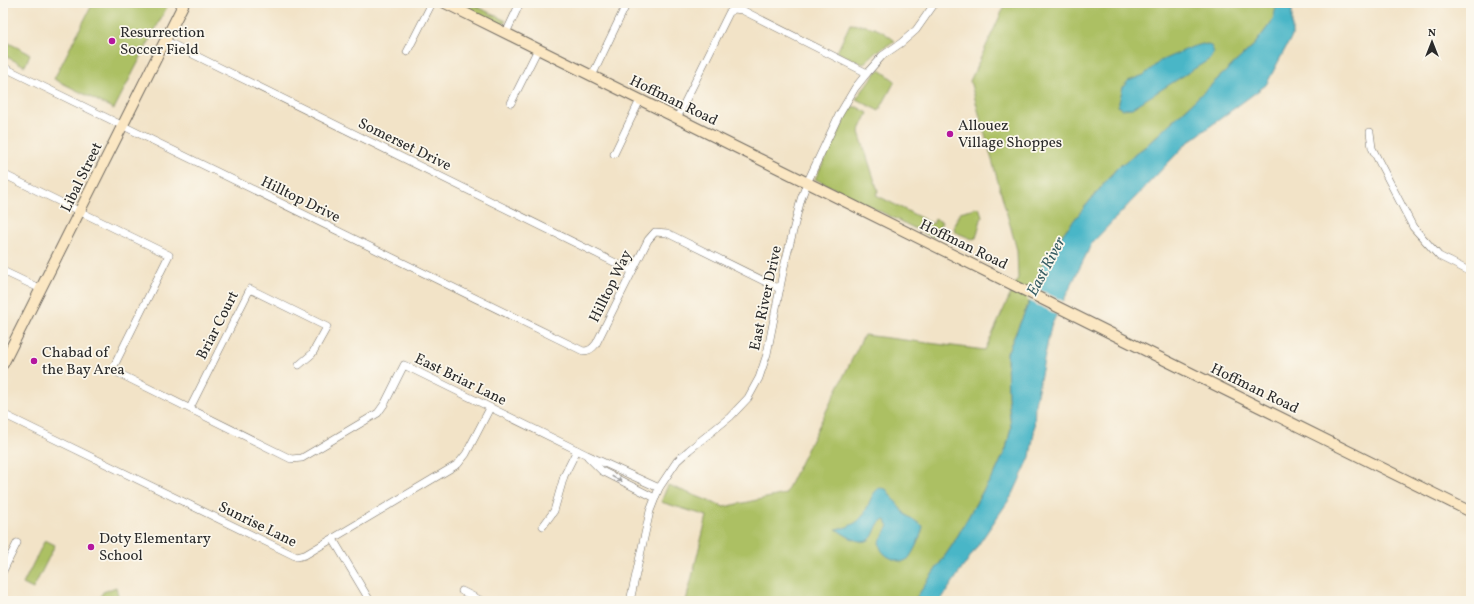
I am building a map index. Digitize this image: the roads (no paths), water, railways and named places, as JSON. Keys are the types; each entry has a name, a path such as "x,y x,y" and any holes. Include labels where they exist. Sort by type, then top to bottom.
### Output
{"street":[{"name":"Libal Street","path":"3,363 184,3"},
{"path":"407,52 432,3"},
{"name":"Hoffman Road","path":"445,3 1471,512"},
{"path":"506,33 520,3"},
{"path":"592,76 627,3"},
{"name":"East River Drive","path":"630,601 650,511 659,488 678,461 689,450 730,417 748,398 759,378 765,360 801,199 806,183 839,114 855,88 867,73 882,56 901,43 916,30 935,3"},
{"path":"677,118 729,13 734,9 742,10 867,73"},
{"name":"Somerset Drive","path":"166,41 632,271"},
{"path":"511,103 538,49"},
{"name":"Hilltop Drive","path":"3,67 578,350 588,351"},
{"path":"614,154 640,100"},
{"path":"1370,132 1372,148 1413,227 1439,256 1471,272"},
{"path":"3,174 80,212"},
{"name":"East Briar Lane","path":"80,212 169,256 112,370 294,460 302,458 378,413 385,403 404,365 587,455 659,488"},
{"name":"Hilltop Way","path":"588,351 596,344 648,240 655,232 668,233 780,289"},
{"path":"3,271 41,289"},
{"name":"Briar Court","path":"190,408 250,289 327,327 312,354 300,366"},
{"name":"Sunrise Lane","path":"3,414 294,556 300,557 333,539 458,464 466,454 490,408"},
{"path":"543,526 554,511 564,476 577,450"},
{"name":"East Briar Lane","path":"587,455 595,466 602,471 655,498"},
{"path":"333,539 370,601"},
{"path":"3,571 17,543"},
{"path":"462,591 482,601"}],"water":[{"name":"East River","path":"1277,3 1292,3 1292,36 1266,85 1186,144 1092,243 1051,326 1035,404 1034,433 1030,457 1013,494 940,601 914,601 953,544 995,473 1006,449 1011,428 1008,396 1007,353 1028,305 1043,263 1065,231 1117,168 1146,146 1255,44 1273,20"},
{"path":"1203,44 1211,46 1214,52 1210,59 1132,108 1123,109 1118,106 1123,87 1128,81 1144,75 1160,61 1192,47"},
{"path":"879,488 886,489 906,515 923,526 920,538 912,553 908,559 902,562 887,556 881,550 879,542 889,526 885,520 878,524 872,537 863,541 851,538 836,529 848,527 857,522 862,517 872,497"}],"place":[{"name":"Resurrection Soccer Field","path":"112,41"},
{"name":"Allouez Village Shoppes","path":"950,134"},
{"name":"Chabad of the Bay Area","path":"34,361"},
{"name":"Doty Elementary School","path":"91,547"}]}
